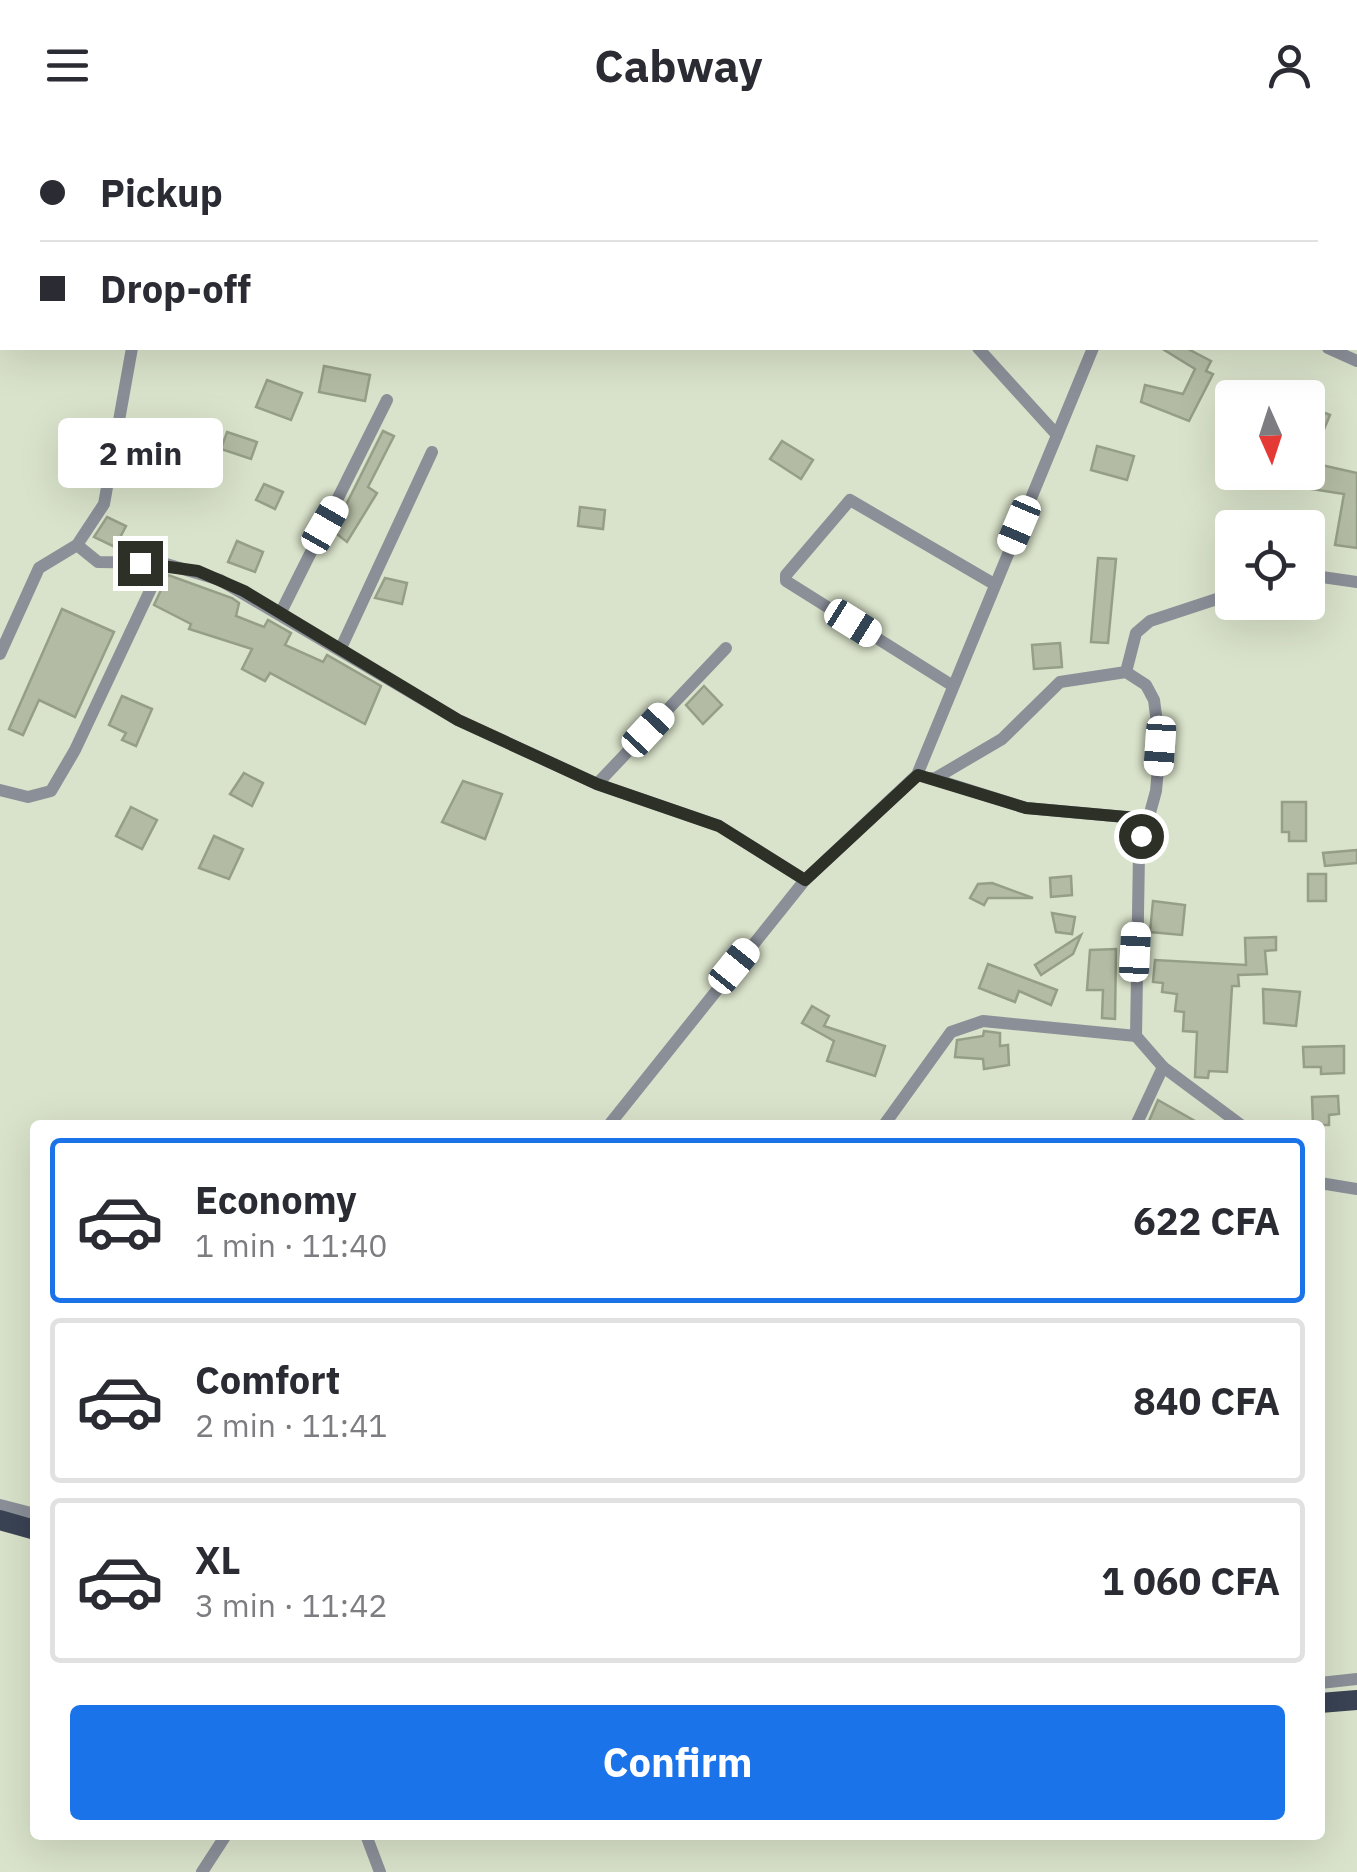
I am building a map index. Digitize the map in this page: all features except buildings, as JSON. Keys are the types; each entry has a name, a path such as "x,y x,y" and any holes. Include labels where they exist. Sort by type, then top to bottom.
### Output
{"highway":[{"path":"0,1520 30,1529"},
{"path":"1325,1703 1357,1700"}],"street":[{"path":"0,654 39,568 77,545 104,504 132,350"},
{"path":"980,350 1056,436"},
{"path":"612,1120 805,880 918,775 1092,350"},
{"path":"1332,350 1357,361"},
{"path":"281,612 388,400"},
{"path":"340,650 432,452"},
{"path":"953,686 786,581 786,575 850,500 994,584"},
{"path":"77,545 98,562 163,564 220,580 281,612 458,720 597,784 719,826 805,880"},
{"path":"0,790 28,796 51,791 76,750 163,564"},
{"path":"1325,578 1357,582"},
{"path":"1126,672 1136,634 1150,621 1215,600"},
{"path":"597,784 726,648"},
{"path":"934,778 1002,739 1060,682 1126,672 1146,685 1154,700 1160,746 1156,791 1140,853 1136,1036 1163,1067 1234,1120"},
{"path":"918,775 1026,808 1148,819"},
{"path":"888,1120 952,1032 983,1020 1136,1036"},
{"path":"1138,1120 1163,1067"},
{"path":"1325,1184 1357,1189"},
{"path":"0,1504 30,1513"},
{"path":"1325,1682 1357,1679"},
{"path":"202,1872 223,1840"},
{"path":"368,1840 380,1872"}],"route":[{"path":"140,563 198,571 244,591 458,720 597,784 719,826 805,880 918,775 1026,808 1148,819 1141,836"}]}
